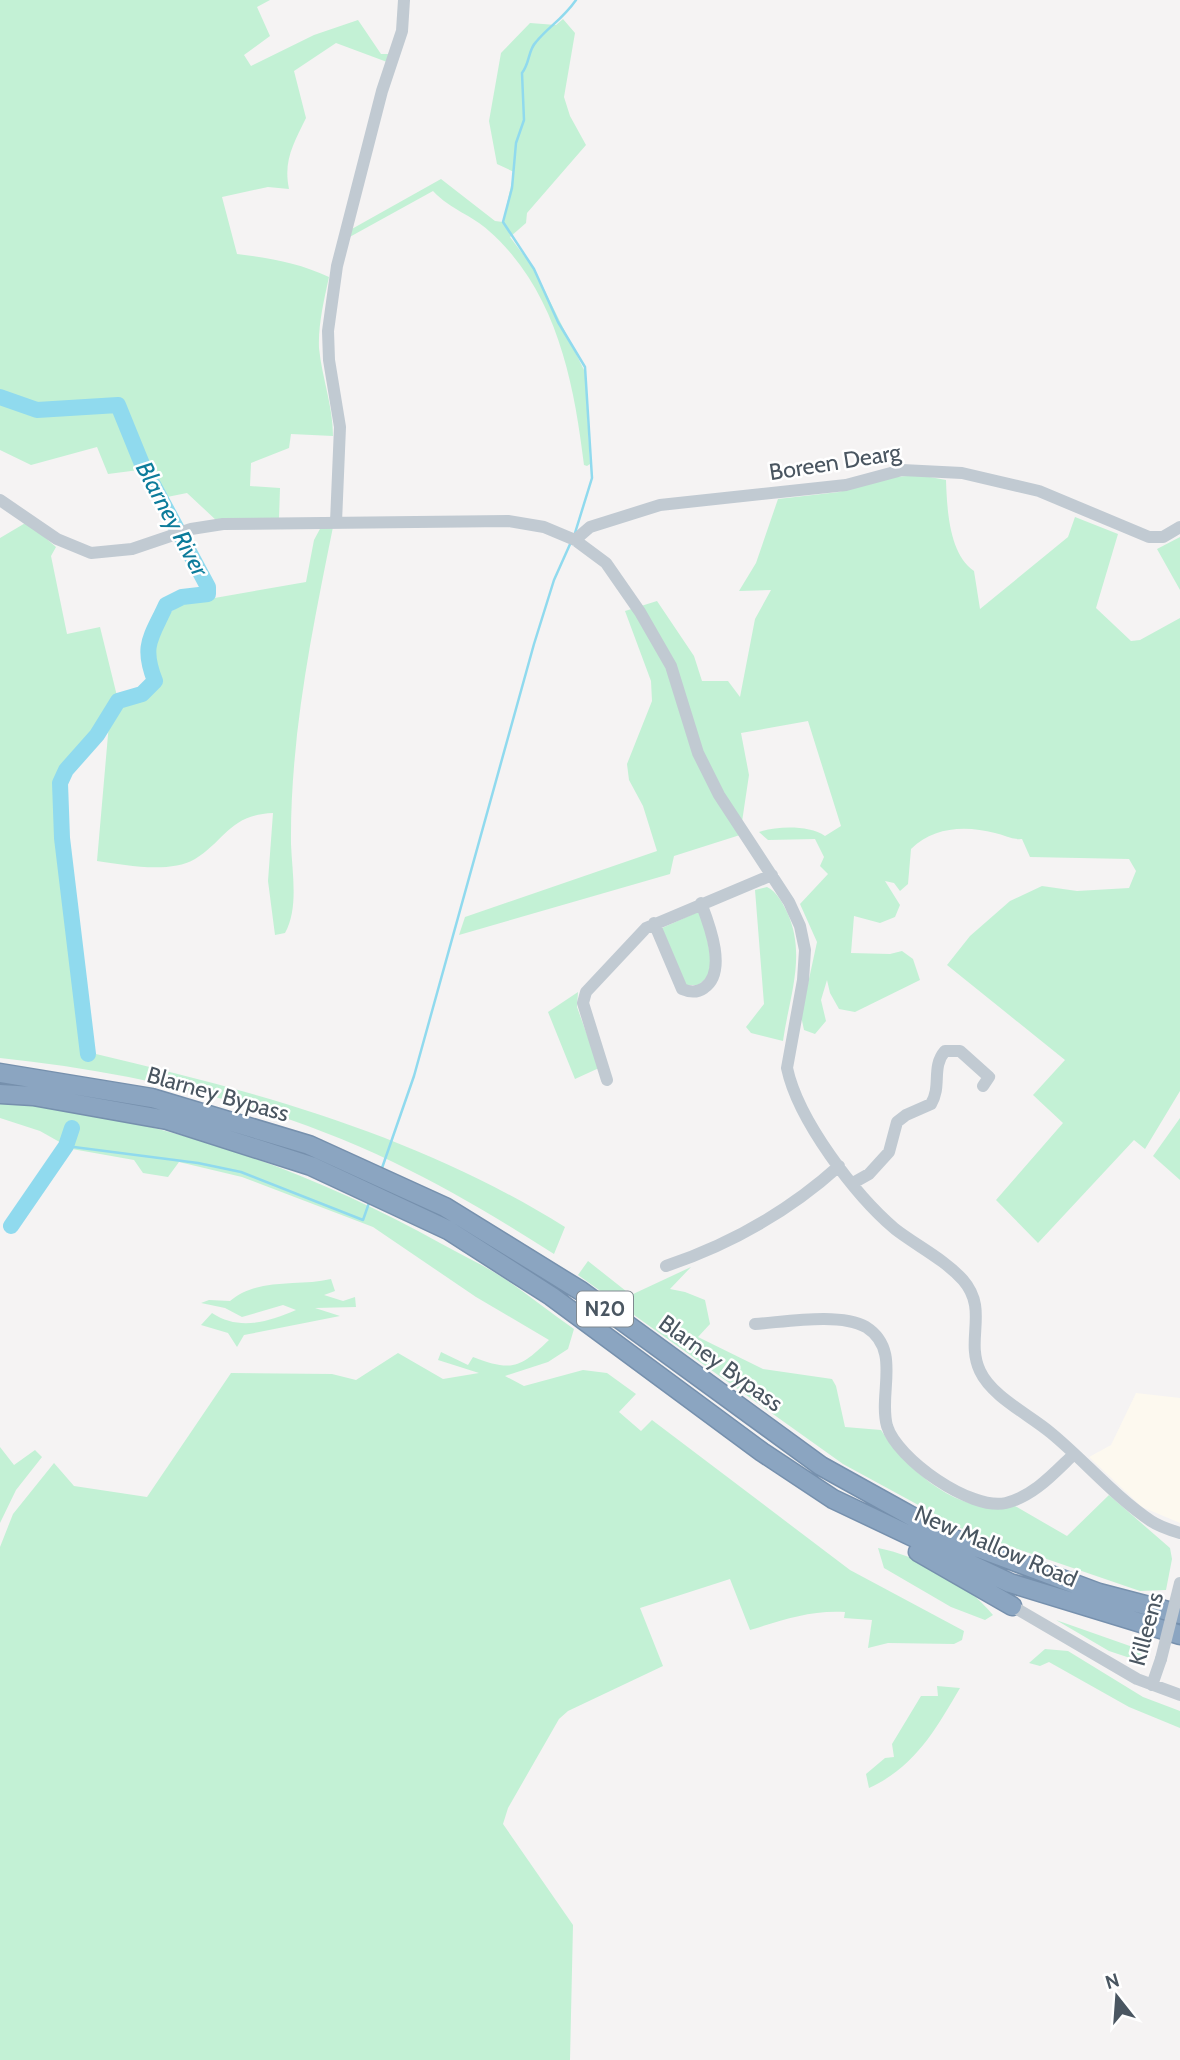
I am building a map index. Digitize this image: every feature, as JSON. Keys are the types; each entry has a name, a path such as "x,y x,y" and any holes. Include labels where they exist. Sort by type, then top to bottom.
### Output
{"highway":[{"name":"Blarney Bypass","path":"0,1073 152,1098 309,1145 445,1207 581,1291 821,1466 949,1537 1099,1593 1180,1614"},
{"name":"Blarney Bypass","path":"0,1094 33,1096 167,1119 311,1166 448,1230 569,1308 762,1452 833,1499 875,1521"},
{"name":"N20","path":"875,1521 897,1540 1012,1605"},
{"name":"New Mallow Road","path":"875,1521 1010,1583 1180,1635"}],"street":[{"path":"336,522 340,427 329,360 328,331 337,266 382,91 402,31 404,0"},
{"name":"Boreen Dearg","path":"572,538 590,527 660,505 846,485 902,470 962,473 1039,491 1149,537 1163,537 1180,527"},
{"path":"0,500 57,539 81,551 103,554 191,529 223,524 508,521 544,527 572,538 606,563 660,645 680,688 704,765 719,795 772,875 800,926 805,950 798,1009 787,1055 789,1082 839,1166 853,1183 895,1228 964,1282 977,1310 975,1352 985,1380 1145,1517 1180,1533"},
{"path":"607,1080 583,1003 584,997 614,961 654,923 772,875"},
{"path":"654,923 682,989 698,991 712,979 715,971 709,921 701,903"},
{"path":"853,1183 869,1174 888,1152 897,1122 931,1104 938,1087 937,1066 945,1051 960,1052 989,1077 983,1086"},
{"path":"666,1266 716,1248 770,1219 801,1198 839,1166"},
{"path":"755,1324 836,1319 866,1328 883,1347 887,1362 883,1403 888,1428 902,1452 928,1473 969,1498 1002,1504 1020,1498 1035,1489 1074,1454"},
{"name":"Killeens","path":"1152,1685 1180,1583"},
{"path":"1012,1605 1152,1685 1180,1695"}],"shaded area":[{"path":"1136,1393 1180,1398 1180,1523 1142,1507 1089,1457 1111,1445"}],"green space":[{"path":"0,0 270,0 257,7 270,36 244,55 251,66 314,35 358,20 381,54 389,54 387,62 336,43 294,71 306,118 289,160 289,189 268,187 222,197 237,254 284,262 329,277 320,321 319,348 333,436 291,434 289,448 251,463 250,486 280,488 279,518 217,521 187,493 157,499 139,470 108,474 97,447 31,465 0,450"},
{"path":"563,19 575,33 564,97 570,116 586,145 527,213 526,223 510,237 534,269 585,372 590,464 587,466 584,465 567,370 546,309 531,281 512,255 489,231 433,191 346,239 350,230 441,179 495,221 503,222 514,172 497,164 489,121 501,53 530,23 556,25"},
{"path":"919,475 946,480 954,542 959,554 974,571 980,609 1068,537 1075,517 1118,534 1096,608 1131,641 1140,640 1180,618 1180,1091 1145,1149 1134,1140 1038,1243 996,1200 1063,1123 1033,1095 1065,1060 947,965 970,936 1010,901 1042,886 1077,891 1129,888 1136,871 1129,859 1030,857 1022,839 972,829 950,830 929,836 911,849 908,884 900,891 894,883 885,881 900,905 895,917 880,923 854,916 851,953 890,954 902,951 913,959 920,980 855,1012 839,1009 830,993 827,980 821,1000 826,1021 815,1034 804,1030 801,1016 817,942 800,904 828,874 820,866 824,857 815,839 768,840 759,832 793,828 818,832 825,836 841,826 808,721 741,733 749,775 740,835 674,856 670,874 459,935 465,917 657,851 643,806 629,780 627,764 652,701 651,681 625,611 657,601 694,656 702,681 728,681 740,697 755,619 771,590 739,591 756,563 778,499 839,492 883,478"},
{"path":"27,522 56,547 51,556 67,634 100,627 117,696 111,711 139,700 157,686 160,680 154,658 156,636 167,616 175,609 186,603 306,582 314,540 321,527 333,527 298,724 292,804 293,901 285,933 275,935 268,881 273,813 246,818 205,852 185,864 147,867 97,861 110,712 97,735 66,770 60,783 64,855 88,1054 84,1054 94,1057 96,1054 158,1069 279,1102 338,1121 453,1167 510,1195 565,1227 554,1254 475,1205 414,1172 347,1141 299,1123 201,1093 151,1082 0,1058 0,538"},
{"path":"1180,537 1180,590 1157,549"},
{"path":"767,887 776,894 787,912 796,944 795,976 783,1041 751,1033 746,1027 764,1004 755,890"},
{"path":"700,911 703,914 711,961 708,977 698,985 686,985 662,928"},
{"path":"578,992 577,1007 599,1068 575,1079 548,1012"},
{"path":"0,1102 115,1119 228,1149 336,1191 481,1265 574,1329 568,1349 548,1362 505,1376 524,1386 583,1370 607,1373 636,1394 619,1412 641,1431 652,1420 850,1570 964,1631 962,1640 954,1644 888,1643 868,1648 872,1620 844,1618 845,1612 797,1616 750,1630 730,1579 640,1608 663,1666 568,1711 559,1719 508,1808 503,1824 573,1925 570,2060 0,2060 0,1547 13,1514 54,1463 74,1486 147,1497 231,1373 332,1374 356,1380 398,1353 443,1379 479,1373 438,1360 441,1352 468,1365 473,1357 507,1366 522,1362 549,1340 476,1297 373,1227 242,1177 179,1162 168,1177 143,1173 134,1160 72,1149 40,1131 0,1118"},
{"path":"1180,1118 1180,1180 1153,1156"},
{"path":"588,1261 631,1295 691,1267 670,1289 705,1300 710,1324 698,1337 763,1369 832,1379 845,1427 881,1430 905,1461 938,1488 956,1498 995,1508 1015,1506 1067,1536 1109,1495 1170,1548 1172,1559 1166,1590 1140,1591 968,1532 843,1464 578,1275"},
{"path":"331,1279 335,1291 324,1295 343,1301 355,1297 356,1307 315,1308 340,1316 244,1335 237,1347 228,1333 201,1325 212,1313 233,1322 254,1323 296,1310 283,1305 242,1317 225,1308 201,1303 209,1300 230,1301 241,1293 266,1286"},
{"path":"0,1447 14,1465 35,1450 42,1457 16,1490 0,1523"},
{"path":"878,1548 926,1564 970,1592 993,1615 985,1620 951,1607 884,1568"},
{"path":"1056,1620 1147,1652 1133,1659 1109,1651"},
{"path":"1045,1649 1068,1651 1143,1697 1180,1711 1180,1728 1129,1707 1049,1662 1040,1666 1029,1663"},
{"path":"937,1686 960,1688 933,1732 912,1758 869,1788 866,1774 885,1758 894,1757 892,1744 921,1696 938,1696"}],"waterway":[{"path":"575,533 592,478 585,367 558,322 534,269 503,222 512,188 516,143 524,120 522,73 533,45 576,0"},
{"name":"Blarney River","path":"0,397 37,410 118,405 142,464 208,587 208,594 182,597 166,605 152,634 148,650 155,681 142,694 118,701 97,735 66,770 60,783 62,838 88,1054"},
{"path":"382,1168 414,1076 534,644 554,580 571,542"},
{"name":"Blarney River","path":"11,1226 66,1146 72,1128"},
{"path":"66,1146 198,1163 241,1172 363,1220 369,1203"}]}
